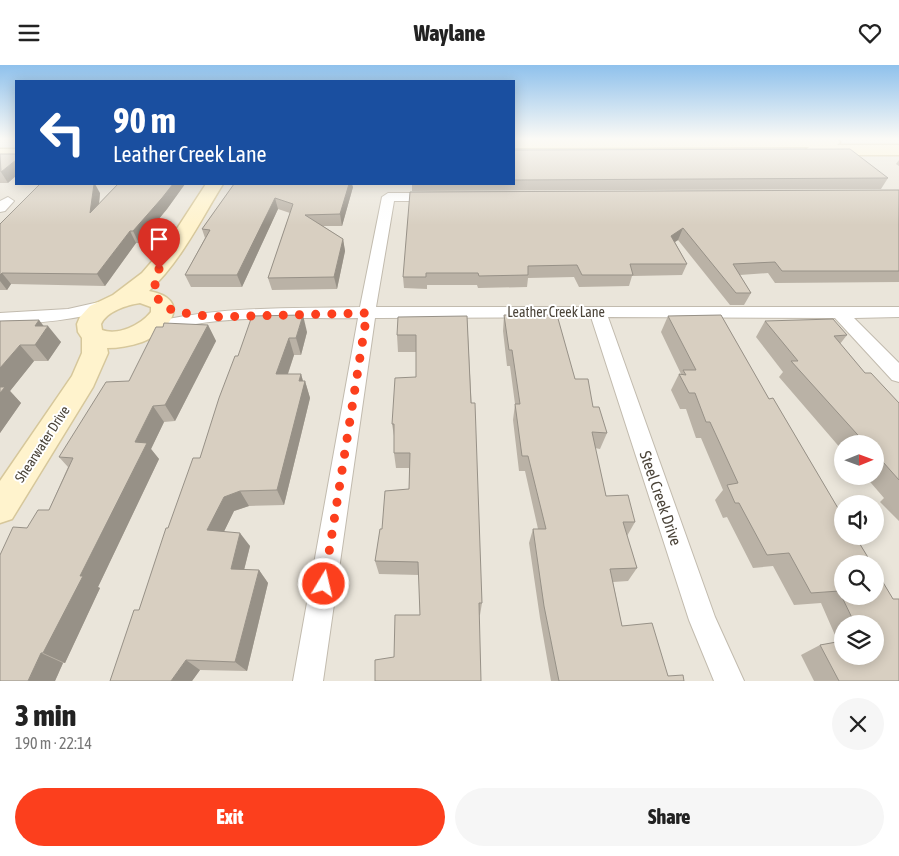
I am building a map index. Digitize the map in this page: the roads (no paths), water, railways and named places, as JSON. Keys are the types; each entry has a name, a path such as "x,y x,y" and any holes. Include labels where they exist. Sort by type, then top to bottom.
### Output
{"main road":[{"path":"160,302 154,289 159,269 213,185"},
{"path":"141,333 112,341 92,334 89,325 92,318 113,303 140,296 160,302"},
{"name":"Shearwater Drive","path":"84,380 113,352 161,317 163,310 160,302"},
{"name":"Shearwater Drive","path":"0,508 84,380 95,353 92,334"}],"street":[{"path":"308,681 367,313 388,197 447,197"},
{"path":"0,319 41,318 82,313 113,303 137,289 159,269"},
{"name":"Leather Creek Lane","path":"160,302 178,312 213,317"},
{"name":"Leather Creek Lane","path":"141,333 171,323 213,317 367,313 839,313 899,311"},
{"name":"Steel Creek Drive","path":"598,312 700,610 729,681"},
{"path":"839,313 899,375"},
{"path":"41,318 76,323 92,334"}]}
